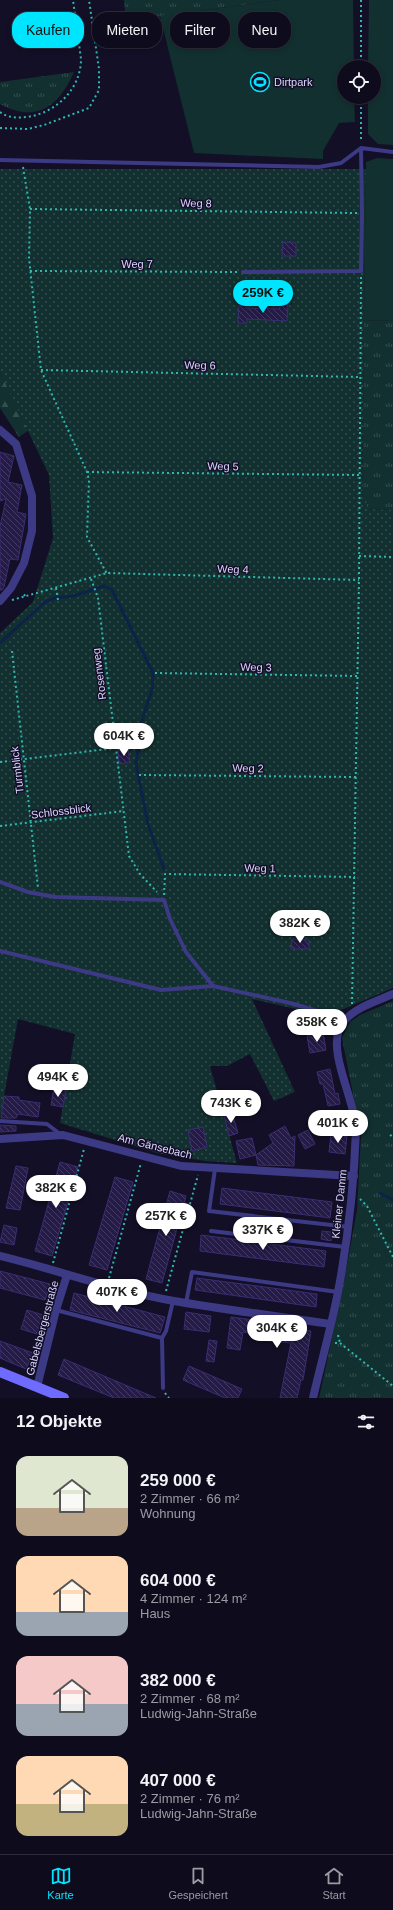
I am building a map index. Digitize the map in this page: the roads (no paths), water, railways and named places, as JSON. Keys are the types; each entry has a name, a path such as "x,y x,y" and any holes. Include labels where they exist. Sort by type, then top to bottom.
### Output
{"street":[{"path":"0,430 16,444 32,496 32,531 24,564 11,588 0,601"},
{"name":"Kleiner Damm","path":"313,1398 338,1292 349,1227 353,1191 356,1127 337,1050 338,1030 345,1019 354,1012 393,994"},
{"name":"Am Gänsebach","path":"0,1139 63,1136 87,1140 181,1166 354,1176"},
{"path":"0,1256 52,1269 107,1286 173,1301 330,1324"},
{"name":"Gabelsbergerstraße","path":"38,1387 56,1310 67,1274"},
{"path":"0,1372 38,1387 53,1396 64,1398"}],"lane":[{"path":"0,160 319,167 341,164 361,148 393,152"},
{"path":"243,272 361,271 361,148"},
{"path":"0,882 28,892 56,897 164,900 170,919 186,952 213,986"},
{"path":"0,951 161,990 213,986 290,1003 345,1019"},
{"path":"0,1121 47,1124 63,1136"},
{"path":"215,1169 209,1211 349,1227"},
{"path":"211,1231 345,1247"},
{"path":"186,1303 192,1272 338,1292"},
{"path":"163,1388 162,1338 166,1331 173,1301"},
{"path":"56,1310 162,1338"}],"waterway":[{"path":"0,643 45,602 55,598 73,596 104,586 112,590 153,673 152,690 143,717 136,764 148,824 164,869"},
{"path":"380,1193 393,1200"}],"place":[{"name":"Dirtpark","path":"260,82"}]}
